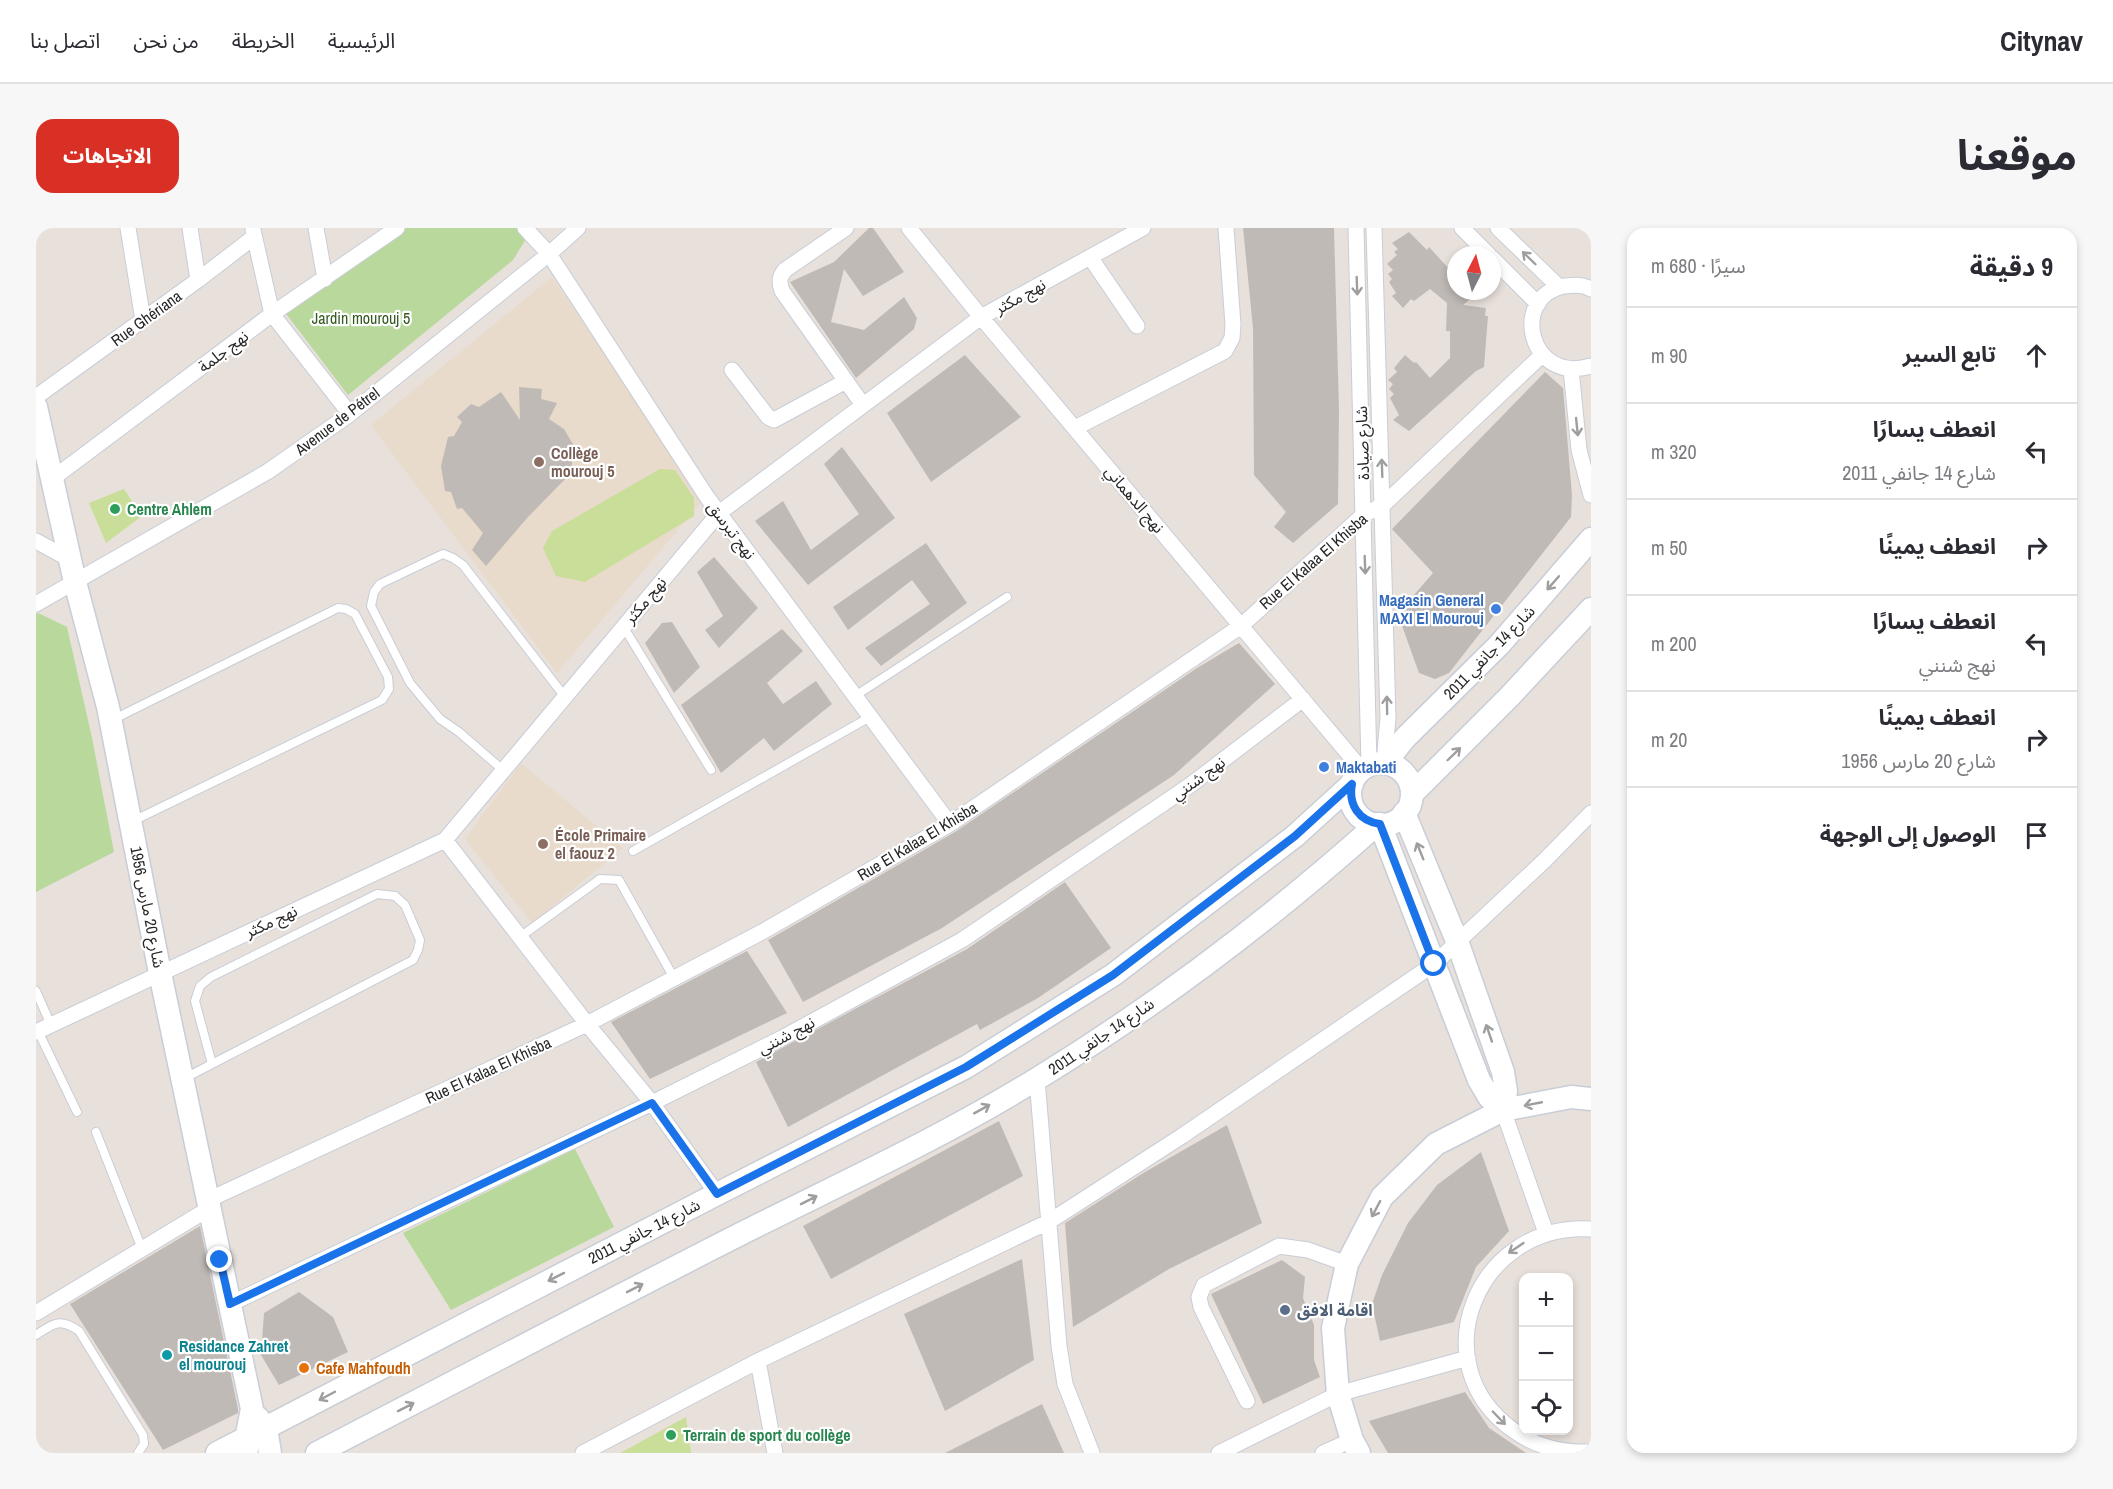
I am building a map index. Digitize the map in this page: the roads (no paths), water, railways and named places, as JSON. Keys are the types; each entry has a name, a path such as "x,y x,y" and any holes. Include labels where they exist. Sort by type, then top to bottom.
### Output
{"street":[{"path":"128,228 143,320"},
{"path":"190,228 198,280"},
{"path":"316,228 325,279"},
{"name":"نهج جلمة","path":"46,470 325,279 384,233 397,228"},
{"name":"نهج تبرسق","path":"525,228 549,254 719,513 950,824"},
{"name":"Avenue de Pétrel","path":"36,604 267,472 350,414 549,254 578,228"},
{"path":"846,228 784,270 780,275 780,283 782,291 863,405"},
{"name":"نهج الدهماني","path":"909,228 981,317 1303,699 1370,769"},
{"name":"نهج مكثر","path":"42,1029 445,840 719,513 981,317 1143,228"},
{"path":"1075,428 1225,351 1233,338 1226,228"},
{"name":"شارع صيادة","path":"1356,228 1370,769"},
{"name":"شارع صيادة","path":"1370,769 1388,718 1374,228"},
{"path":"1462,228 1481,246"},
{"path":"1498,228 1559,287"},
{"path":"253,232 272,314 350,414"},
{"name":"Rue Ghériana","path":"36,397 198,280 253,232"},
{"path":"1090,257 1137,326"},
{"path":"1501,266 1538,304"},
{"path":"1591,289 1572,285 1559,287 1547,294 1538,304 1533,316 1532,330 1535,343 1542,355 1552,363 1571,369 1591,366"},
{"name":"Rue El Kalaa El Khisba","path":"36,1314 142,1250 209,1204 587,1024 762,932 950,824 1241,626 1364,514 1383,505 1542,355"},
{"path":"1571,369 1579,450 1591,495"},
{"path":"732,370 768,417 774,420 846,381"},
{"name":"شارع 20 مارس 1956","path":"36,406 46,470 111,720 160,973 252,1409 253,1440"},
{"name":"شارع 14 جانفي 2011","path":"217,1453 253,1440 717,1194 966,1067 1113,975 1295,836 1405,738 1499,645 1591,539"},
{"path":"36,541 70,560"},
{"path":"1503,1110 1506,1091 1503,1072 1408,804 1410,783 1396,766 1370,769 1350,796 1357,812 1366,820 1379,824 1394,822 1408,804 1591,609"},
{"name":"نهج شنني","path":"230,1304 652,1103 782,1038 962,940 1189,786 1303,699"},
{"path":"583,1453 758,1361 1050,1221 1182,1136 1434,964 1545,860 1591,813"},
{"path":"1379,824 1479,1080 1489,1097 1503,1110 1546,1233"},
{"name":"شارع 14 جانفي 2011","path":"317,1453 710,1249 908,1150 1037,1079 1120,1026 1230,947 1379,824"},
{"path":"445,840 587,1024 652,1103 717,1194"},
{"path":"1037,1079 1059,1346 1065,1384 1092,1453"},
{"path":"1323,1453 1356,1446 1338,1394 1333,1328 1347,1264 1382,1197 1436,1144 1503,1110 1571,1097 1591,1099"},
{"path":"1591,1229 1561,1229 1546,1233 1510,1252 1493,1268 1476,1295 1469,1318 1467,1342 1468,1358 1478,1389 1486,1403 1508,1426 1535,1443 1550,1449 1566,1452 1591,1452"},
{"path":"1247,1401 1201,1307 1199,1297 1204,1285 1279,1246 1308,1250 1347,1264"},
{"path":"1219,1453 1338,1394 1468,1358"},
{"path":"758,1361 775,1453"},
{"path":"253,1440 270,1453"}],"lane":[{"path":"504,771 459,732 440,719 410,683 372,606 374,592 380,584 443,555 453,558 463,565 565,697"},
{"path":"855,696 1007,597"},
{"path":"111,720 338,608 356,614 388,677 389,688 382,700 131,822"},
{"path":"623,626 711,770"},
{"path":"633,851 870,717"},
{"path":"520,937 600,879 619,880 674,978"},
{"path":"183,1079 212,1064 413,960 420,940 405,905 395,896 377,894 211,977 200,986 195,1001 212,1064"},
{"path":"36,991 42,1029 77,1112"},
{"path":"96,1132 142,1250"},
{"path":"36,1335 54,1324 67,1323 79,1331 143,1435 144,1444 138,1453"}],"place":[{"name":"Collège mourouj 5","path":"539,462"},
{"name":"Centre Ahlem","path":"115,509"},
{"name":"Magasin General MAXI El Mourouj","path":"1496,609"},
{"name":"Maktabati","path":"1324,767"},
{"name":"École Primaire el faouz 2","path":"543,844"},
{"name":"اقامة الافق","path":"1285,1310"},
{"name":"Residance Zahret el mourouj","path":"167,1355"},
{"name":"Cafe Mahfoudh","path":"304,1368"},
{"name":"Terrain de sport du collège","path":"671,1435"}],"park label":[{"name":"Jardin mourouj 5","path":"361,318"}]}
